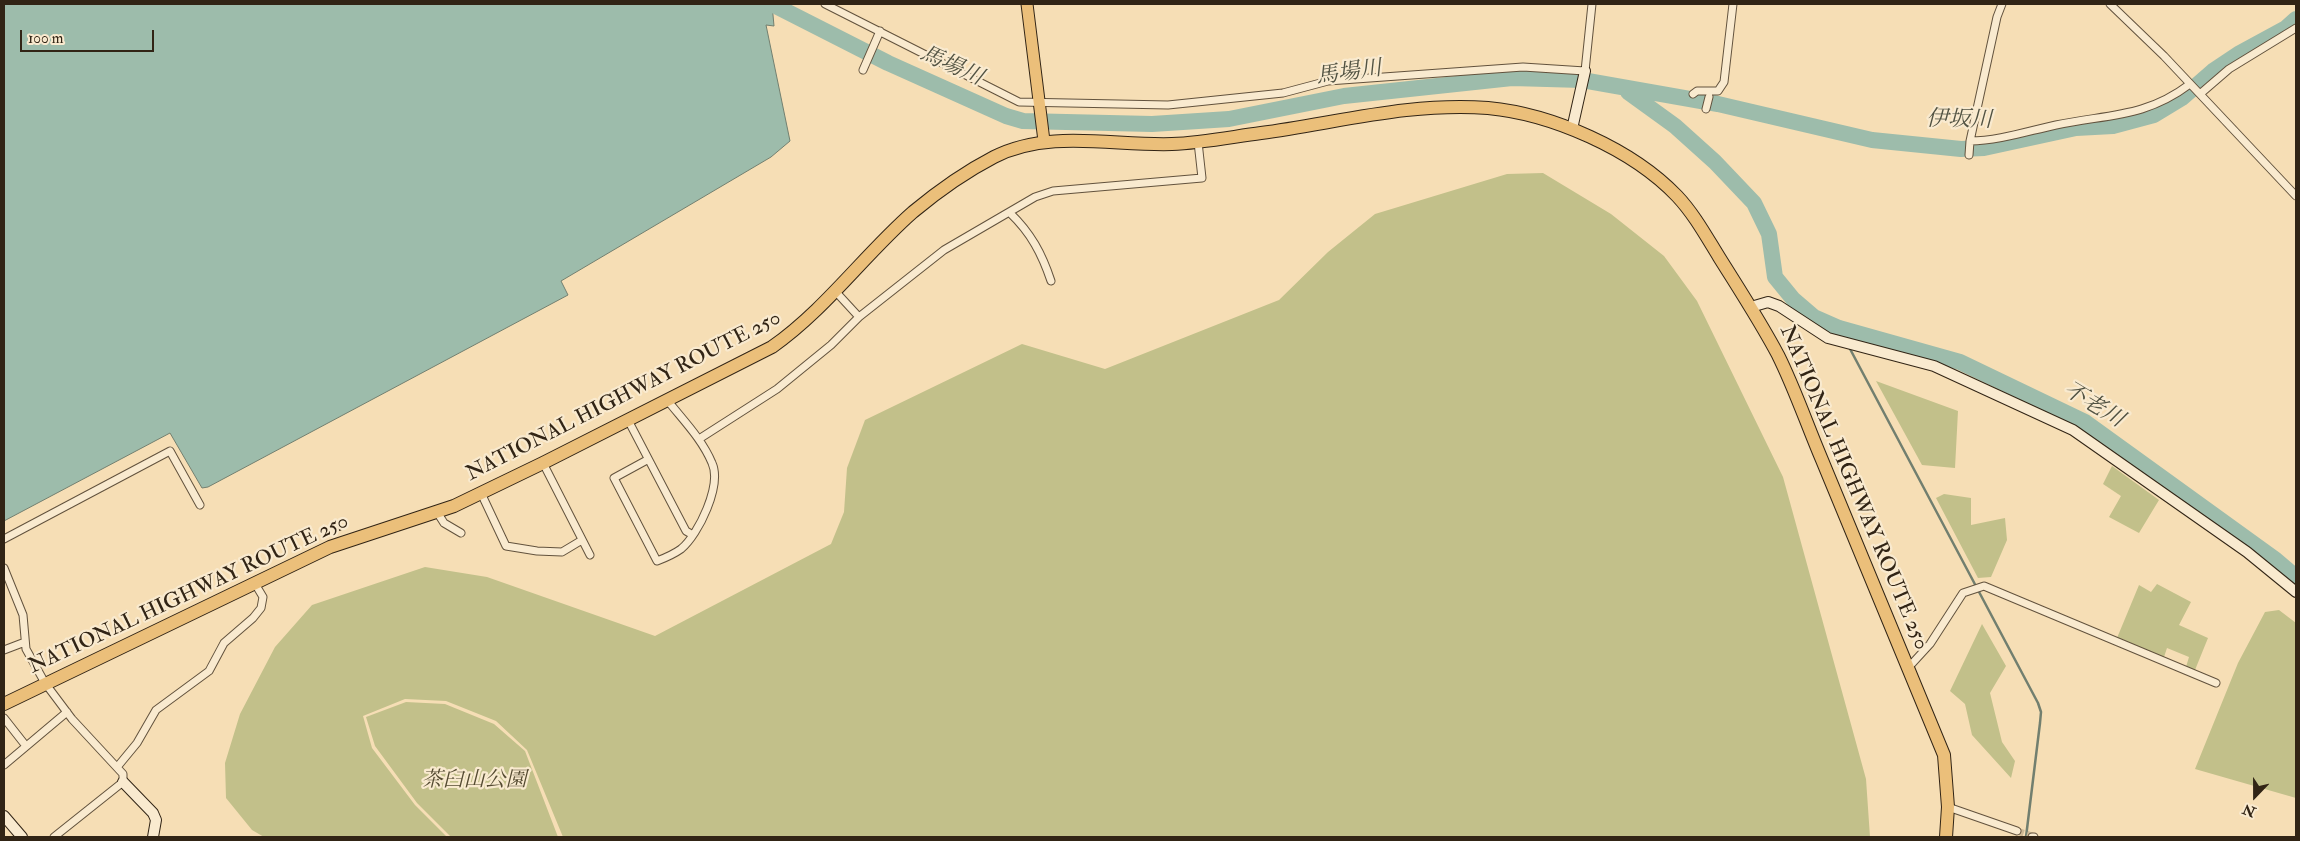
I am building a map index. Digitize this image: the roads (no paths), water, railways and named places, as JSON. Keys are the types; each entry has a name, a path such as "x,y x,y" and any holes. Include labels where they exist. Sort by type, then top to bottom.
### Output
{"highway":[{"name":"NATIONAL HIGHWAY ROUTE 250","path":"4,704 330,547 436,512 481,493 668,401 772,347 797,330 836,292 885,239 923,205 990,160 1008,151 1044,138 1171,144 1284,130 1367,114 1442,108 1487,108 1513,112 1572,129 1602,143 1642,168 1676,195 1690,211 1751,307 1779,358 1944,755 1948,807 1946,837"}],"main road":[{"path":"1027,4 1044,138"},
{"path":"1572,129 1585,73"},
{"path":"1751,307 1768,302 1779,306 1816,331 1844,344 1903,356 1934,366 2074,430 2246,552 2296,592"},
{"path":"123,782 153,813 156,820 153,837"},
{"path":"4,816 22,837"}],"street":[{"path":"825,4 879,33 1019,102 1040,105 1168,105 1283,94 1328,82 1522,67 1585,73 1592,4"},
{"path":"1693,94 1697,91 1718,91 1724,82 1733,4"},
{"path":"1969,154 1969,142 1997,17 2002,4"},
{"path":"2110,4 2195,89 2296,196"},
{"path":"1969,142 2075,121 2115,117 2145,109 2195,89 2296,28"},
{"path":"863,70 879,33"},
{"path":"1706,108 1709,98"},
{"path":"699,439 777,389 831,345 859,317 944,250 1035,197 1053,191 1202,178 1198,142"},
{"path":"1010,213 1022,224 1037,244 1051,281"},
{"path":"836,292 859,317"},
{"path":"647,460 614,478 657,561 681,548 693,535 714,490 715,472 713,463 699,439 668,401"},
{"path":"628,420 647,460 686,531 693,535"},
{"path":"4,539 170,451 200,505"},
{"path":"543,463 590,555"},
{"path":"481,493 506,546 537,551 562,552 582,540"},
{"path":"436,512 444,523 460,533"},
{"path":"4,568 23,615 26,649 45,683 67,712 118,766 123,774 123,782 54,837"},
{"path":"118,766 137,742 156,710 209,670 224,643 253,618 261,608 263,598 254,582"},
{"path":"1908,668 1930,644 1963,593 1977,588 1998,592 2041,612 2216,683"},
{"path":"4,650 25,642"},
{"path":"4,765 67,712"},
{"path":"4,718 26,746"},
{"path":"1948,807 2017,831"}],"waterway":[{"name":"馬場川","path":"772,4 888,63 1006,116 1023,121 1152,124 1229,119 1344,96 1512,78 1582,80 1718,104 1872,140 1961,149 1984,148 2076,128 2113,126 2154,115 2182,98 2213,71 2240,53 2286,28 2296,19"},
{"name":"不老川","path":"1628,92 1675,126 1715,162 1754,203 1769,234 1775,277 1793,299 1814,317 1839,328 1960,362 2085,422 2276,560 2296,577"},
{"path":"1839,328 1845,340"},
{"path":"1849,347 2038,703 2041,712 2026,837"}],"tunnel":[{"path":"2017,831 2032,836"}],"railway":[{"path":"322,536 341,529"}],"water label":[{"name":"伊坂川","path":"1959,121"}],"park label":[{"name":"茶臼山公園","path":"474,781"}]}
